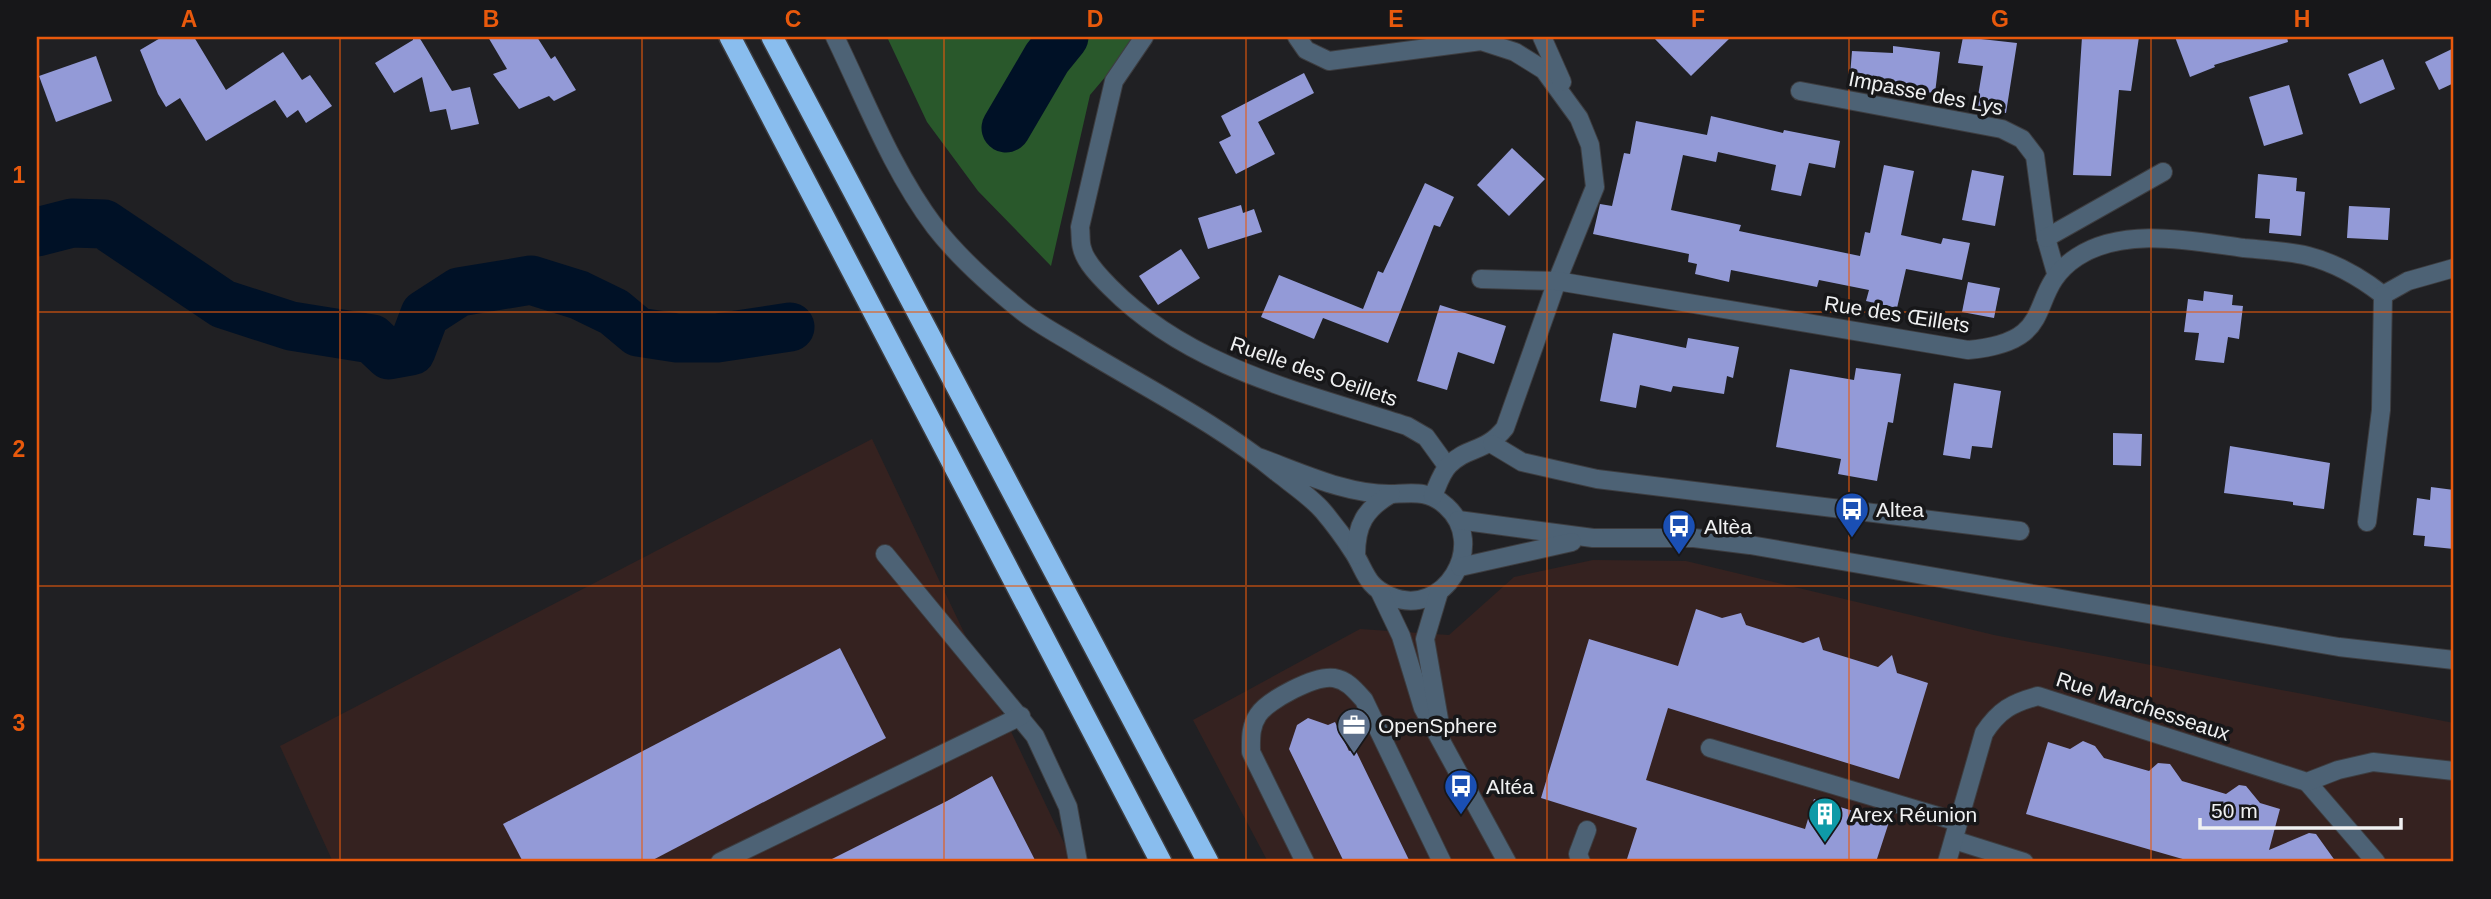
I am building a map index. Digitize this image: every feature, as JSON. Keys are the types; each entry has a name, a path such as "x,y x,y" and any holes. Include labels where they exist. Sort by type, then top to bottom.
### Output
{"highway":[{"path":"730,37 1161,862"},
{"path":"772,37 1208,862"}],"street":[{"path":"835,37 900,173 936,228 976,269 1025,313 1258,457 1321,508 1356,555 1364,576 1380,592 1401,636 1423,708 1507,862"},
{"name":"Ruelle des Oeillets","path":"1144,37 1114,81 1080,227 1082,251 1098,274 1144,318 1213,360 1250,376 1407,426 1426,437 1447,466"},
{"path":"1297,37 1306,50 1329,61 1481,41 1516,52 1544,70 1571,104"},
{"path":"1433,496 1447,466 1466,453 1492,444 1505,428 1557,281 1595,187 1590,145 1542,37"},
{"name":"Impasse des Lys","path":"1800,91 2003,129 2022,139 2035,156 2046,238 2056,273"},
{"path":"2046,238 2163,172"},
{"path":"2056,273 2078,256 2126,240 2168,238 2307,255 2359,276 2383,295"},
{"path":"2383,295 2408,281 2454,268"},
{"name":"Rue des Œillets","path":"1480,279 1557,281 1968,350 1995,348 2024,334 2036,322 2056,273"},
{"path":"2367,522 2381,410 2383,295"},
{"path":"1492,444 1522,462 1597,479 2020,531"},
{"path":"1258,457 1335,485 1391,494 1412,491 1433,496 1447,506 1458,520 1464,544 1460,567 1452,581 1439,592 1409,600 1380,592"},
{"path":"1356,555 1356,536 1362,518 1374,503 1391,494"},
{"path":"1458,520 1593,538 1694,538 1751,545 2339,647 2454,660"},
{"path":"1460,567 1499,556 1593,538"},
{"path":"885,554 1021,716 1045,755 1068,807 1078,862"},
{"path":"1439,592 1425,639 1446,746"},
{"path":"1305,862 1251,752 1251,734 1258,716 1272,701 1318,678 1334,678 1351,685 1364,699 1442,862"},
{"name":"Rue Marchesseaux","path":"1947,862 1984,733 1995,715 2013,702 2038,696 2307,782"},
{"path":"720,862 1021,716"},
{"path":"1710,748 1958,822"},
{"path":"2376,862 2307,782 2373,762 2454,771"},
{"path":"1581,862 1578,854 1587,830"},
{"path":"1954,840 2024,862"}],"shaded area":[{"path":"872,439 1073,862 333,862 280,746"},
{"path":"1593,560 1686,561 1994,635 2454,723 2454,862 1268,862 1193,720 1360,629 1449,635 1514,577"}],"green space":[{"path":"887,37 1139,37 1090,95 1051,266 978,191 927,122"}],"building":[{"path":"162,37 194,37 226,90 283,52 302,80 310,75 332,106 306,123 298,110 287,118 275,100 206,141 180,98 166,107 158,94 140,50"},
{"path":"413,37 419,37 452,91 470,87 479,124 451,130 446,109 430,112 422,77 394,93 375,63 413,40"},
{"path":"488,37 537,37 551,59 555,56 576,90 554,101 549,96 519,109 493,74 507,69"},
{"path":"1653,37 1731,37 1691,76"},
{"path":"1963,37 2017,43 2006,113 1976,108 1983,66 1958,63"},
{"path":"2082,37 2139,37 2131,91 2119,90 2111,176 2073,175"},
{"path":"2175,37 2287,37 2288,42 2214,65 2215,67 2190,77"},
{"path":"1893,46 1940,52 1935,93 1889,88 1890,79 1850,76 1852,51 1893,53"},
{"path":"2454,48 2454,83 2439,90 2425,62"},
{"path":"96,56 112,101 56,122 39,76"},
{"path":"2383,59 2395,89 2360,104 2348,74"},
{"path":"1304,73 1314,93 1258,122 1275,154 1236,174 1219,142 1231,136 1221,116"},
{"path":"2289,85 2303,134 2264,146 2249,97"},
{"path":"1711,116 1783,133 1784,130 1840,141 1835,168 1809,163 1801,196 1771,190 1776,165 1718,152 1716,162 1683,155 1671,210 1741,225 1739,231 1860,256 1865,232 1870,233 1884,165 1914,171 1901,235 1941,244 1943,238 1970,243 1962,280 1906,269 1897,308 1866,301 1869,290 1819,280 1817,287 1731,270 1729,282 1695,274 1697,264 1688,262 1689,254 1593,234 1600,204 1612,206 1624,153 1630,154 1636,121 1707,135"},
{"path":"1512,148 1545,179 1509,216 1477,185"},
{"path":"1972,170 2004,176 1995,226 1962,220"},
{"path":"2258,174 2297,178 2296,191 2305,192 2301,236 2269,233 2270,219 2255,218"},
{"path":"1425,183 1454,197 1440,227 1434,225 1388,343 1323,318 1314,339 1261,317 1279,275 1363,309 1378,271 1383,273"},
{"path":"1241,205 1243,213 1254,209 1262,232 1208,249 1198,218"},
{"path":"2349,206 2390,208 2388,240 2347,238"},
{"path":"1181,249 1200,278 1158,305 1139,276"},
{"path":"1968,282 2000,288 1994,318 1962,312"},
{"path":"2204,291 2233,295 2232,305 2243,306 2239,339 2228,337 2224,363 2195,360 2199,333 2184,332 2188,299 2203,301"},
{"path":"1440,305 1506,326 1494,364 1458,352 1447,390 1417,381"},
{"path":"1613,333 1686,348 1688,338 1739,347 1733,378 1727,376 1724,394 1673,386 1671,392 1640,385 1636,408 1600,401"},
{"path":"1856,368 1901,374 1893,423 1888,422 1877,481 1838,474 1841,459 1776,447 1790,369 1854,380"},
{"path":"1954,383 2001,391 1992,448 1972,446 1970,459 1943,455"},
{"path":"2113,433 2142,434 2141,466 2113,465"},
{"path":"2230,446 2330,463 2324,509 2224,493"},
{"path":"2431,487 2454,490 2454,549 2424,546 2425,536 2413,535 2417,498 2430,500"},
{"path":"1696,609 1722,618 1741,613 1746,625 1803,643 1819,637 1823,650 1878,667 1892,655 1897,673 1928,683 1899,779 1668,708 1646,780 1805,829 1814,799 1889,822 1876,862 1626,862 1637,828 1541,798 1589,639 1678,666"},
{"path":"840,648 886,738 649,862 523,862 503,824"},
{"path":"1308,718 1328,725 1335,722 1349,751 1355,749 1410,862 1344,862 1289,749 1297,725"},
{"path":"2083,741 2095,746 2104,758 2149,771 2158,763 2170,764 2182,781 2226,794 2239,785 2246,786 2260,803 2280,809 2269,850 2309,833 2316,834 2336,862 2193,862 2026,814 2048,742 2070,749"},
{"path":"992,776 1036,862 826,862 947,801"}],"waterway":[{"path":"1006,128 1047,58 1064,37"},
{"path":"37,232 72,223 104,224 223,304 291,326 372,339 389,355 411,351 425,314 459,292 531,280 579,295 614,312 638,332 677,338 717,338 790,327"}],"place":[{"name":"Altea","path":"1852,539"},
{"name":"Altèa","path":"1679,556"},
{"name":"OpenSphere","path":"1354,755"},
{"name":"Altéa","path":"1461,816"},
{"name":"Arex Réunion","path":"1825,844"}]}
